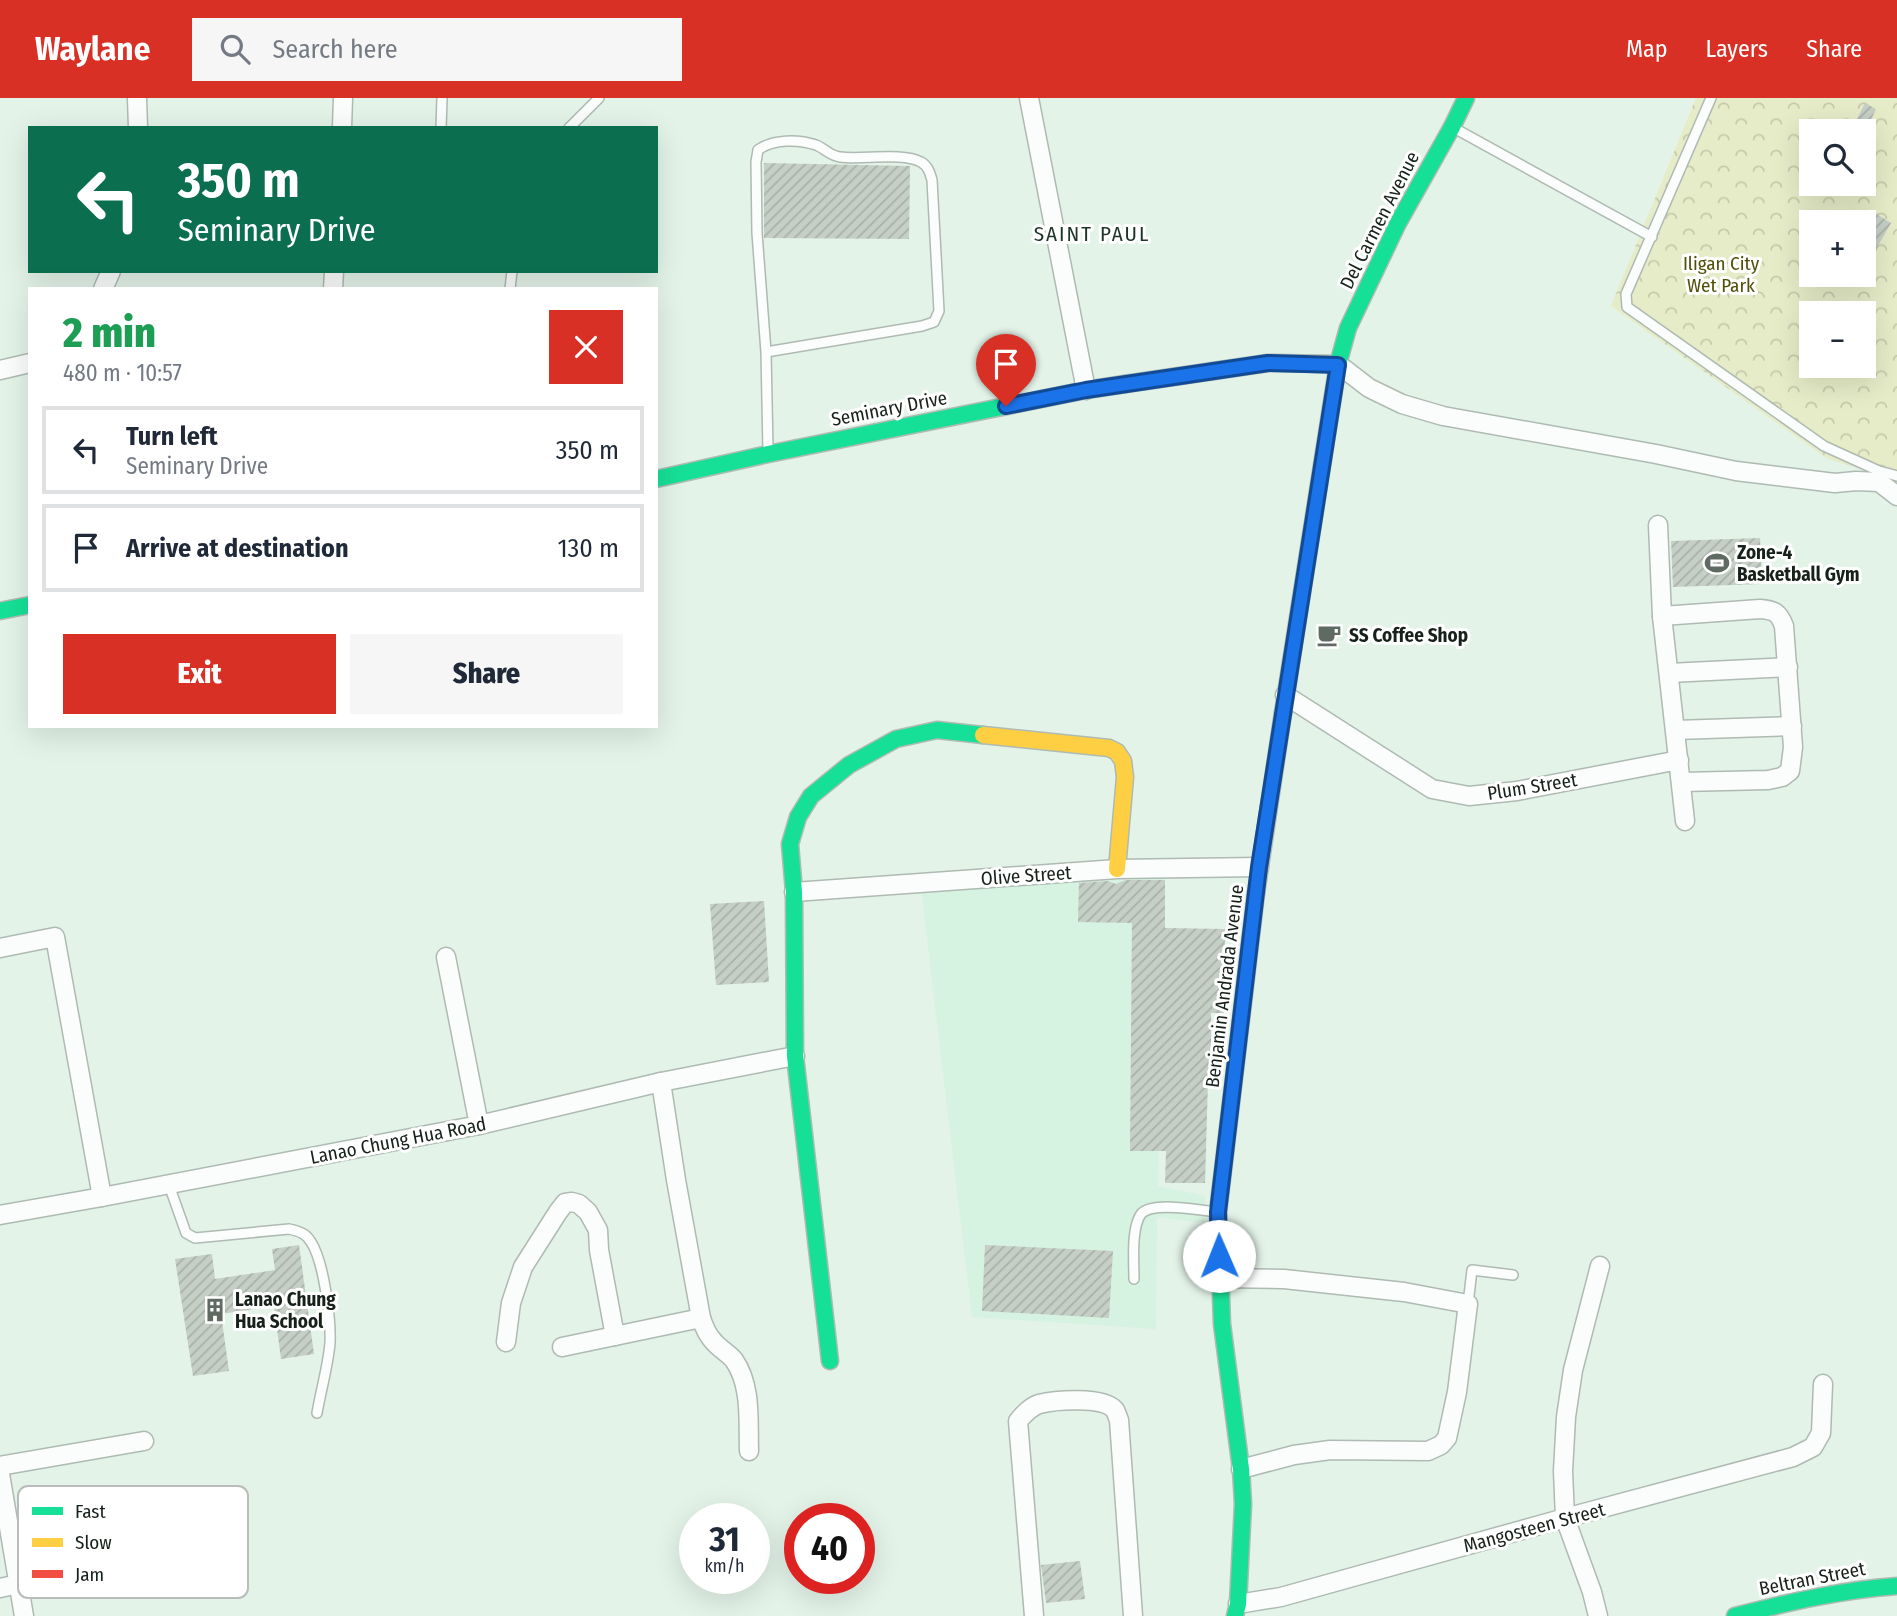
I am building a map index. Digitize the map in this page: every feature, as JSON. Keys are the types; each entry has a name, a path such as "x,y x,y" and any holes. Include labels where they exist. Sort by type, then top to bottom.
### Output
{"street":[{"path":"137,98 138,126"},
{"path":"342,126 343,98"},
{"path":"1029,98 1086,390"},
{"name":"Del Carmen Avenue","path":"1338,365 1348,327 1398,223 1466,98"},
{"path":"0,370 28,363"},
{"name":"Seminary Drive","path":"658,479 1086,390 1268,363 1338,365"},
{"path":"1338,365 1369,388 1402,404 1443,416 1736,471 1835,483 1879,477 1897,496"},
{"name":"Benjamin Andrada Avenue","path":"1236,1610 1243,1504 1222,1324 1218,1212 1259,867 1338,365"},
{"path":"1658,525 1662,616 1685,821"},
{"path":"0,611 28,605"},
{"path":"1662,616 1773,610 1779,614 1784,626 1793,747 1790,771 1782,778 1768,780 1681,782"},
{"path":"1669,673 1788,667"},
{"name":"Plum Street","path":"1286,695 1432,789 1469,796 1517,791 1679,760"},
{"path":"1676,730 1792,726"},
{"path":"830,1361 795,1056 794,892 790,844 798,817 811,796 849,765 896,739 937,730 1109,748 1117,752 1123,761 1125,777 1117,869"},
{"name":"Olive Street","path":"794,892 1117,869 1259,867"},
{"path":"0,948 55,937 102,1197"},
{"path":"446,957 479,1125"},
{"name":"Lanao Chung Hua Road","path":"0,1215 479,1125 661,1082 795,1056"},
{"path":"661,1082 701,1318 714,1343 732,1357 746,1385 749,1451"},
{"path":"506,1342 511,1303 523,1268 558,1212 565,1203 572,1202 588,1212 598,1230 599,1250 615,1336"},
{"path":"1598,1616 1566,1518 1563,1471 1566,1417 1573,1370 1600,1266"},
{"path":"1220,1278 1284,1279 1404,1292 1468,1304 1457,1392 1447,1438 1441,1445 1428,1451 1329,1450 1294,1455 1241,1469"},
{"path":"562,1347 701,1318"},
{"name":"Mangosteen Street","path":"1236,1610 1793,1457 1813,1447 1821,1433 1823,1384"},
{"path":"1034,1616 1018,1421 1037,1405 1079,1400 1106,1404 1115,1410 1119,1420 1133,1616"},
{"path":"0,1466 144,1441"},
{"path":"0,1474 18,1578"},
{"path":"0,1588 18,1584"},
{"name":"Beltran Street","path":"1735,1616 1799,1599 1860,1588 1897,1586"},
{"path":"21,1598 24,1616"}],"lane":[{"path":"441,126 442,98"},
{"path":"571,126 599,98"},
{"path":"1712,98 1626,294 1627,307 1824,446 1879,477 1897,476"},
{"path":"1452,127 1652,237"},
{"path":"766,352 933,322 939,311 932,180 924,163 909,158 837,157 815,145 792,142 766,144 758,150 757,233 766,352 768,454"},
{"path":"169,1185 186,1233 195,1238 289,1228 302,1232 311,1242 322,1271 330,1342 317,1413"},
{"path":"1134,1279 1134,1235 1141,1214 1167,1207 1218,1212"},
{"path":"1468,1304 1472,1270 1513,1275"}],"shaded area":[{"path":"1165,878 1158,1186 1205,1196 1205,1223 1157,1217 1156,1329 972,1317 921,888"}],"green space":[{"name":"Iligan City Wet Park","path":"1696,98 1897,98 1897,480 1828,459 1611,306"}],"building":[{"path":"1865,103 1876,109 1871,119 1857,119"},
{"path":"764,163 910,166 909,239 764,238"},
{"path":"1876,214 1891,223 1876,249"},
{"name":"Zone-4 Basketball Gym","path":"1760,538 1762,584 1673,587 1671,541"},
{"path":"1126,880 1165,880 1165,928 1225,929 1224,1013 1211,1013 1211,1055 1216,1055 1216,1082 1208,1081 1205,1183 1165,1183 1166,1151 1130,1151 1132,923 1078,922 1079,883 1108,881 1116,884"},
{"path":"764,901 769,982 716,985 710,904"},
{"name":"Lanao Chung Hua School","path":"299,1245 314,1354 281,1359 274,1306 221,1314 229,1371 193,1376 175,1259 212,1254 215,1279 275,1270 272,1249"},
{"path":"985,1245 1113,1251 1109,1318 982,1311"},
{"path":"1080,1561 1085,1599 1046,1603 1041,1565"}],"traffic: fast":[{"path":"1283,713 1338,364 1348,328 1398,223 1466,98"},
{"path":"658,479 768,454 1125,384"},
{"path":"0,611 28,605"},
{"path":"830,1361 795,1056 794,892 790,844 798,817 811,796 849,765 896,739 937,730 983,735"},
{"path":"1235,1616 1238,1604 1243,1504 1222,1324 1218,1212 1256,893"},
{"path":"1735,1616 1816,1597 1897,1586"}],"traffic: slow":[{"path":"1125,384 1268,363 1338,364"},
{"path":"983,735 1109,748 1117,752 1123,761 1125,777 1117,869"}],"traffic: jam":[{"path":"1256,893 1283,713"}],"place":[{"name":"Zone-4 Basketball Gym","path":"1717,563"},
{"name":"SS Coffee Shop","path":"1329,635"},
{"name":"Lanao Chung Hua School","path":"215,1310"}],"district":[{"name":"SAINT PAUL","path":"1092,234"}],"route":[{"path":"1006,406 1086,390 1268,363 1338,365 1259,867 1218,1212 1219,1256"}]}
